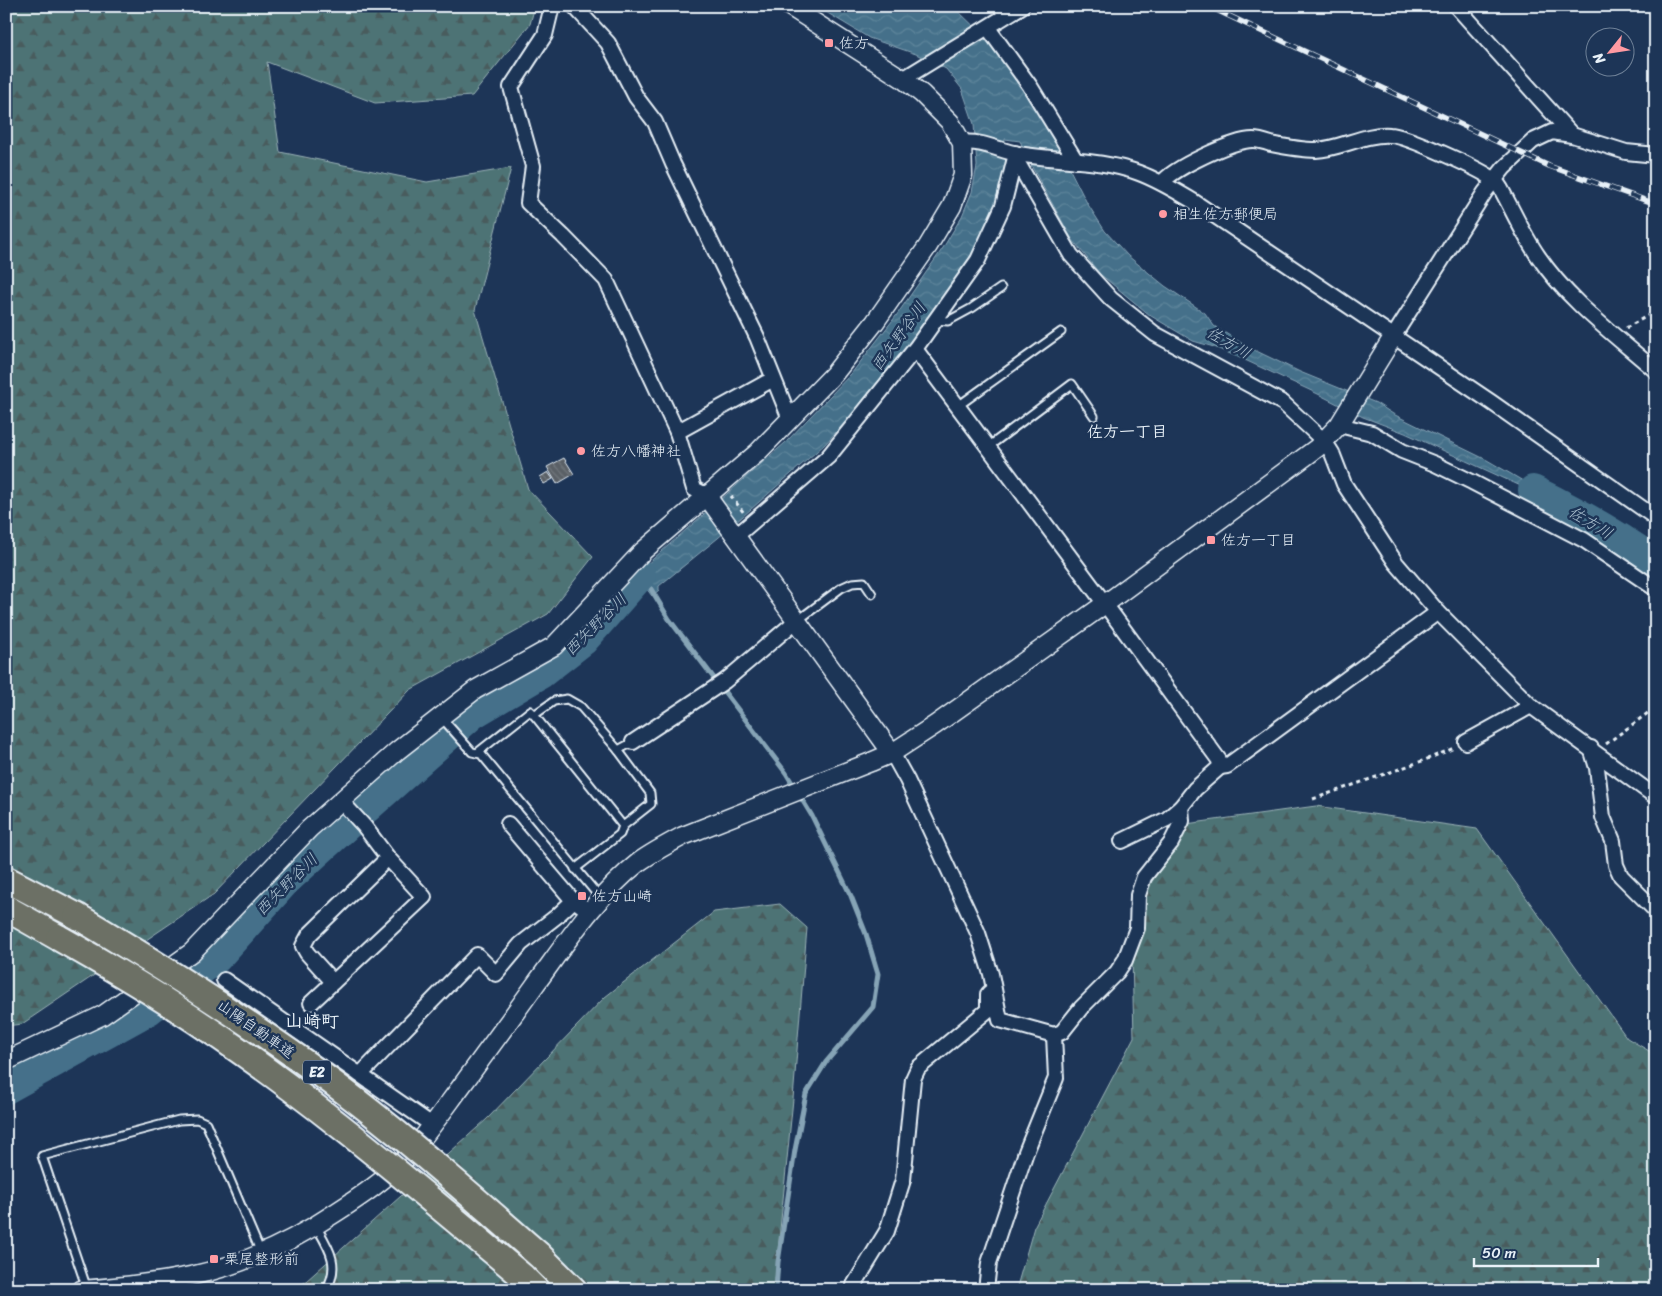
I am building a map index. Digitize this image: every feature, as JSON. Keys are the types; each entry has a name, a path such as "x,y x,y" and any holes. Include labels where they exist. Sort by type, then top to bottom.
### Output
{"highway":[{"name":"山陽自動車道","path":"6,879 77,916 196,988 333,1084 452,1178 574,1290"},
{"name":"山陽自動車道","path":"6,908 174,1006 244,1055 330,1118 426,1195 529,1283"}],"street":[{"path":"552,6 545,35 511,87 534,166 528,203 606,280 676,432 694,489 706,495 892,753 911,788 978,933 991,974 1000,1020 1054,1035 1062,1032 1081,1008 1117,972 1125,960 1137,928 1138,895 1144,877 1171,843 1182,821 1181,807"},
{"path":"574,6 608,43 636,97 655,122 673,164 757,337 790,419"},
{"path":"789,6 907,76 967,142 1015,155 1074,160 1123,168 1162,183 1193,201 1491,402 1656,518"},
{"path":"907,76 995,18 1022,6"},
{"path":"1456,6 1572,135"},
{"path":"995,18 1030,86 1074,160"},
{"path":"81,1290 150,1283 196,1275 243,1261 316,1226 381,1181 406,1157 432,1125 596,906 629,870 663,847 699,828 872,762 892,753 930,730 1106,604 1325,442 1340,423 1494,180 1533,141 1552,132 1572,135 1626,152 1656,155"},
{"path":"1162,183 1168,176 1211,153 1234,144 1253,140 1296,149 1318,150 1371,136 1391,134 1412,141 1494,180 1501,189 1537,256 1556,279 1588,313 1656,371"},
{"path":"6,1061 103,1015 192,952 310,829 344,805 397,751 443,720 475,690 554,646 643,551 721,482 757,454 834,374 928,246 946,217 959,190 967,142"},
{"path":"736,537 828,457 915,349 978,260 1003,206 1015,155"},
{"path":"1015,155 1071,255 1111,299 1155,334 1283,404 1325,442 1344,484 1386,548 1438,612 1531,706 1656,797"},
{"path":"915,349 1106,604 1219,760 1220,767"},
{"path":"676,432 773,379"},
{"path":"1340,423 1372,433 1402,451 1472,482 1584,540 1656,589"},
{"path":"1122,841 1167,819 1220,767 1227,766 1438,612"},
{"path":"633,742 720,685 796,621"},
{"path":"1466,742 1531,706"},
{"path":"1593,750 1603,817 1613,841 1616,865 1621,876 1656,911"},
{"path":"311,1003 424,897 388,858 364,826 344,805"},
{"path":"508,824 574,900 596,906"},
{"path":"333,982 303,946 308,935 388,858"},
{"path":"360,1076 477,955 496,974 521,944 558,916 574,900"},
{"path":"224,980 432,1125"},
{"path":"854,1285 888,1230 903,1180 913,1079 918,1068 988,1010 988,994 994,990"},
{"path":"986,1290 989,1263 1026,1152 1056,1078 1054,1035"}],"lane":[{"path":"936,320 948,321 972,308 1001,288"},
{"path":"958,406 1061,332"},
{"path":"988,447 1072,384 1094,416"},
{"path":"796,621 841,588 852,583 864,582 872,594"},
{"path":"534,715 554,701 567,699 581,706 618,750 650,793 651,804 623,826 620,834 575,869"},
{"path":"477,753 530,711 623,826"},
{"path":"443,720 472,752 481,754 575,869 596,906"},
{"path":"618,750 633,742"},
{"path":"87,1289 42,1156 179,1120 198,1119 206,1122 261,1253"},
{"path":"316,1226 330,1250 334,1269 326,1290"}],"path":[{"path":"1615,336 1656,311"},
{"path":"721,482 751,524"},
{"path":"1593,750 1656,707"},
{"path":"1313,799 1425,760 1466,742"}],"green space":[{"path":"6,6 535,6 530,24 472,96 375,103 267,62 280,152 427,182 511,168 475,310 528,489 593,557 548,614 410,690 214,894 22,1024 6,1026"},
{"path":"1316,806 1477,829 1627,1038 1656,1055 1656,1290 1016,1290 1034,1227 1134,1037 1131,917 1186,824"},
{"path":"780,904 807,928 793,1099 774,1290 296,1290 487,1119 605,997 714,912"}],"water":[{"path":"816,6 952,6 987,39 1018,78 1040,111 1087,203 1105,231 1128,256 1165,286 1205,313 1214,326 1246,346 1300,372 1376,403 1393,414 1487,460 1571,509 1405,433 1363,417 1245,360 1214,347 1193,341 1151,316 1100,274 1072,239 1033,169 1020,141 1005,139 1006,165 999,195 989,224 962,270 908,345 850,417 824,445 718,538 659,586 659,590 652,596 646,588 638,587 619,608 611,603 637,573 786,442 851,374 896,316 943,248 962,216 972,192 977,166 974,124 962,89 946,69 916,54 869,38"}],"building":[{"path":"564,458 574,474 557,484 547,467"},
{"path":"548,472 553,479 544,484 540,477"}],"waterway":[{"name":"佐方川","path":"1533,490 1596,523 1656,562"},
{"name":"西矢野谷川","path":"6,1089 149,1010 217,958 285,882 340,832 473,714 542,673 583,641 641,575"},
{"path":"651,589 669,619 786,773 812,816 851,896 866,934 878,974 873,1007 826,1062 806,1094 795,1150 778,1262 776,1290"}],"railway":[{"path":"1208,6 1549,166 1656,204"}],"place":[{"name":"佐方","path":"829,43"},
{"name":"相生佐方郵便局","path":"1163,214"},
{"name":"佐方八幡神社","path":"581,451"},
{"name":"佐方一丁目","path":"1211,540"},
{"name":"佐方山崎","path":"582,896"},
{"name":"栗尾整形前","path":"214,1259"}],"district":[{"name":"佐方一丁目","path":"1127,431"},
{"name":"山崎町","path":"312,1021"}]}
